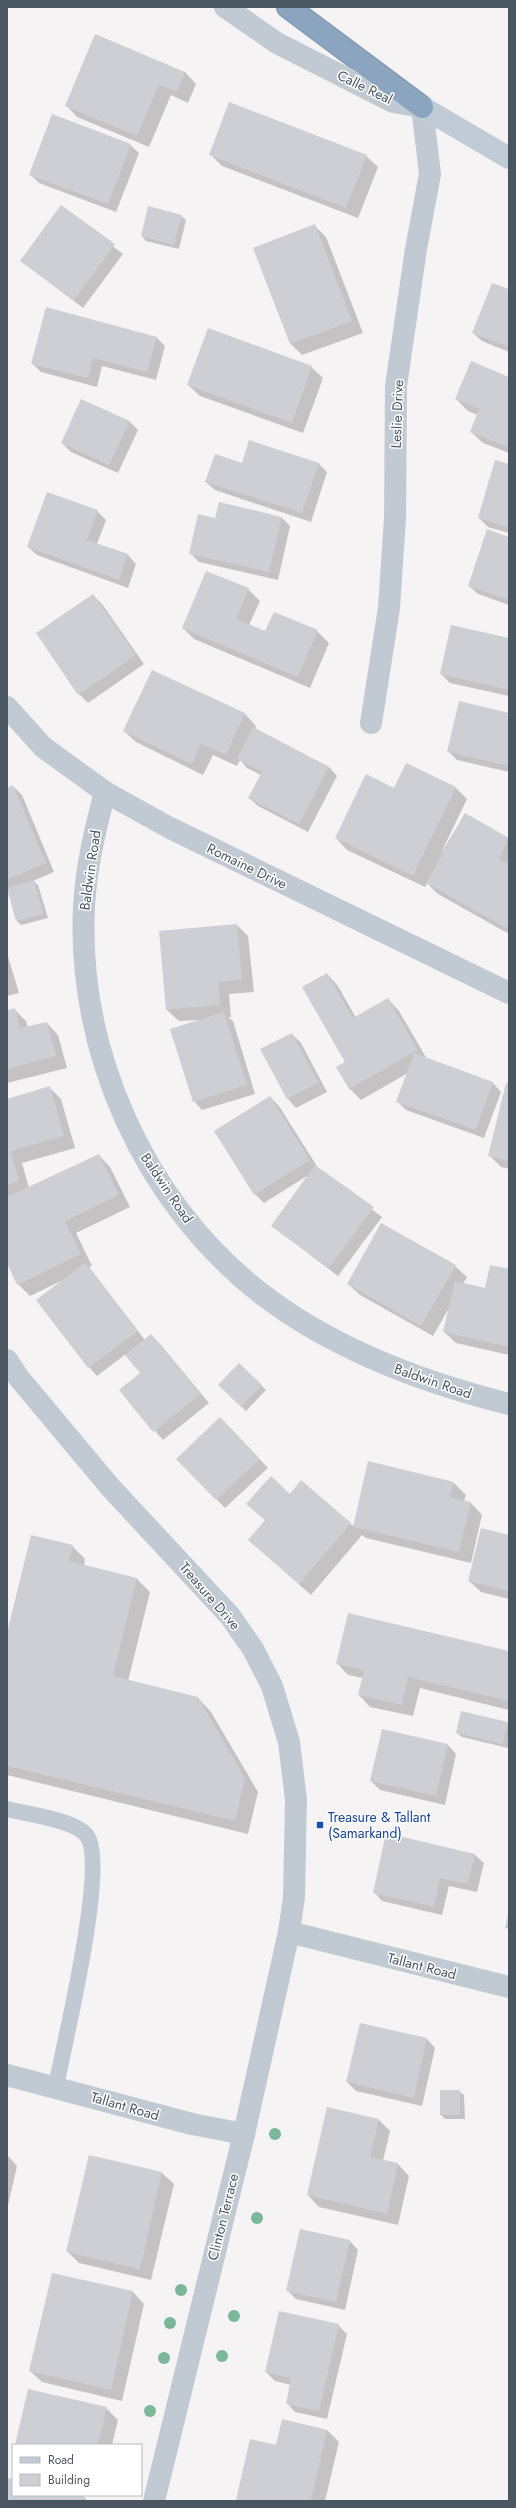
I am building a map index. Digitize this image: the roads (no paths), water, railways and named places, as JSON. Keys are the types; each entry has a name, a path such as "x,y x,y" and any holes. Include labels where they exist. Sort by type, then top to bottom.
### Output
{"highway":[{"path":"288,7 422,108"}],"main road":[{"name":"Calle Real","path":"422,108 509,158"}],"street":[{"name":"Calle Real","path":"225,7 277,43 393,102 422,108"},
{"name":"Leslie Drive","path":"371,723 389,608 394,533 396,386 416,250 430,174 422,108"},
{"name":"Romaine Drive","path":"7,707 43,747 105,792 170,828 509,993"},
{"name":"Baldwin Road","path":"105,792 93,837 84,906 84,953 89,998 99,1044 119,1103 149,1167 186,1220 223,1260 261,1293 315,1329 372,1359 432,1383 509,1404"},
{"name":"Treasure Drive","path":"7,1360 13,1379 111,1488 230,1616 253,1649 272,1686 289,1742 296,1800 294,1897 289,1932"},
{"name":"Tallant Road","path":"289,1932 509,1987"},
{"name":"Clinton Terrace","path":"154,2501 244,2134 289,1932"},
{"name":"Tallant Road","path":"7,2074 56,2086 192,2124 244,2134"}],"lane":[{"path":"7,1809 68,1824 86,1835 93,1851 91,1904 56,2086"}],"place":[{"name":"Treasure & Tallant (Samarkand)","path":"320,1825"}]}
